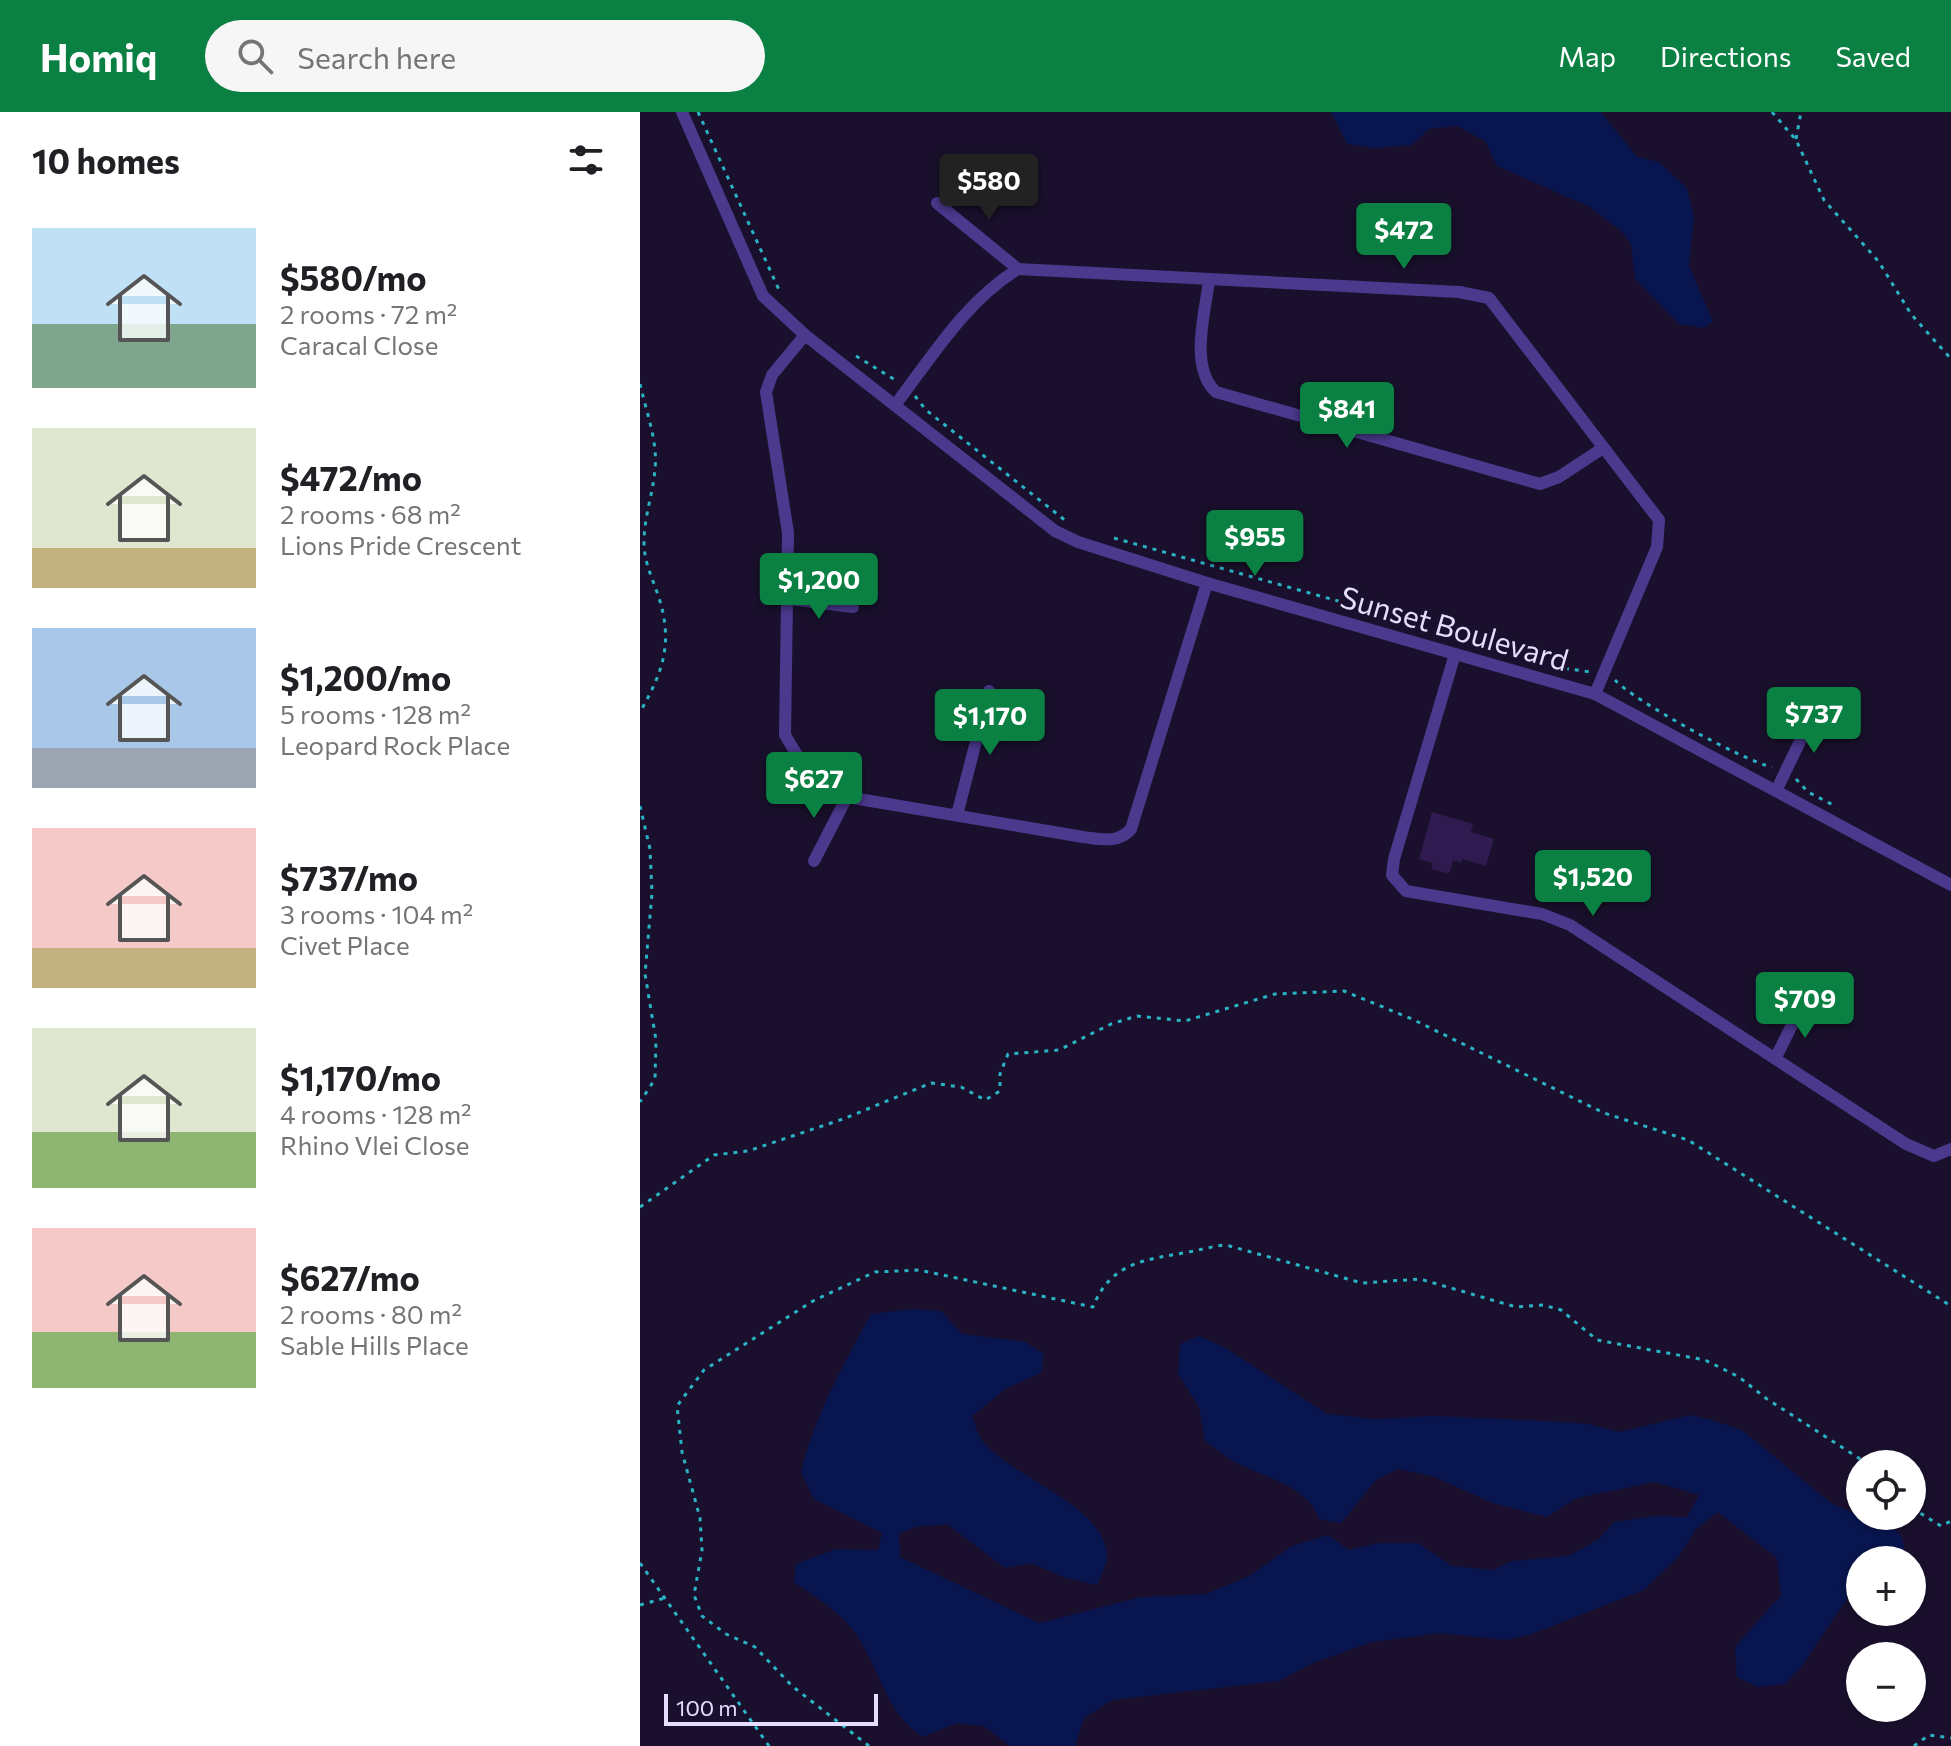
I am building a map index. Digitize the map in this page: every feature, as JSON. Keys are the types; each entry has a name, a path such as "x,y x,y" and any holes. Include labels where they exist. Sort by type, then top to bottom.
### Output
{"street":[{"name":"Sunset Boulevard","path":"682,112 763,296 805,335 1055,531 1078,542 1207,583 1595,694 1951,885"},
{"path":"937,203 1018,269"},
{"path":"896,404 974,303 990,286 1018,269 1459,292 1489,298 1652,507 1661,529 1657,547 1595,694"},
{"path":"1209,281 1203,368 1206,383 1216,392 1540,484 1559,477 1603,448"},
{"path":"805,335 772,375 766,392 788,533 785,735 797,755 847,797 1083,837 1117,839 1125,836 1131,829 1207,583"},
{"path":"789,599 853,607"},
{"path":"1455,654 1394,859 1392,875 1396,883 1418,894 1558,919 1925,1154 1943,1155 1951,1149"},
{"path":"957,815 989,691"},
{"path":"1776,791 1819,702"},
{"path":"814,861 847,797"},
{"path":"1776,1057 1801,1007"}],"path":[{"path":"698,112 771,278 786,299"},
{"path":"1772,112 1796,140 1824,200 1879,262 1911,314 1951,359"},
{"path":"1796,140 1801,112"},
{"path":"845,348 907,388 926,410 1068,522"},
{"path":"640,384 656,466 645,520 644,545 647,568 659,598 665,652 661,676 640,712"},
{"path":"1109,537 1345,603 1434,634"},
{"path":"1545,665 1576,672 1603,671 1624,690 1761,763 1786,771 1808,792 1847,813"},
{"path":"640,806 650,849 652,893 645,974 656,1040 655,1079 640,1102"},
{"path":"640,1207 714,1155 748,1151 843,1119 931,1083 961,1087 985,1100 1000,1091 1000,1074 1008,1054 1059,1050 1111,1024 1137,1016 1185,1021 1275,994 1344,991 1412,1019 1604,1113 1688,1140 1951,1306"},
{"path":"869,1746 792,1686 755,1647 726,1634 702,1616 694,1595 702,1550 700,1518 676,1424 677,1406 688,1387 704,1370 813,1301 875,1272 919,1270 1093,1307 1098,1294 1113,1277 1134,1264 1158,1255 1212,1246 1226,1245 1362,1283 1420,1279 1516,1307 1543,1305 1561,1310 1597,1340 1705,1360 1739,1377 1767,1399 1846,1450"},
{"path":"1926,1517 1941,1526 1951,1521"},
{"path":"640,1563 769,1746"},
{"path":"640,1605 665,1598"},
{"path":"1914,1746 1929,1735 1951,1738"}],"shaded area":[{"path":"1331,112 1601,112 1637,157 1659,162 1687,188 1694,218 1689,266 1713,321 1704,328 1679,324 1635,279 1631,244 1621,231 1590,207 1497,166 1485,141 1457,126 1429,129 1412,145 1375,148 1347,144"},
{"path":"912,1309 941,1311 962,1334 1025,1342 1044,1354 1041,1373 1007,1388 972,1416 978,1434 994,1453 1073,1506 1102,1537 1107,1555 1097,1585 1065,1578 1031,1563 1005,1568 947,1524 915,1527 899,1534 900,1557 1039,1623 1141,1597 1206,1594 1249,1576 1292,1546 1328,1535 1349,1550 1379,1543 1418,1543 1452,1566 1493,1570 1512,1561 1568,1556 1599,1539 1614,1522 1655,1516 1687,1517 1699,1495 1655,1482 1577,1498 1547,1517 1492,1503 1435,1477 1398,1469 1376,1480 1341,1523 1319,1519 1305,1497 1294,1489 1231,1460 1205,1441 1199,1407 1178,1374 1180,1344 1199,1336 1224,1347 1327,1414 1375,1419 1433,1416 1546,1421 1588,1424 1619,1432 1691,1415 1715,1421 1742,1430 1831,1503 1846,1510 1846,1530 1895,1530 1901,1535 1904,1546 1846,1546 1846,1600 1802,1666 1785,1684 1757,1687 1737,1677 1735,1647 1781,1595 1777,1558 1718,1512 1696,1529 1679,1556 1644,1590 1529,1635 1506,1640 1440,1633 1372,1642 1313,1663 1279,1681 1112,1700 1084,1718 1075,1746 1010,1746 984,1726 957,1723 922,1737 891,1703 853,1630 830,1607 794,1582 796,1564 836,1549 878,1550 882,1533 814,1499 801,1472 822,1410 871,1314"}],"building":[{"path":"1432,812 1473,824 1471,832 1494,839 1486,866 1462,859 1461,863 1453,860 1450,872 1446,873 1431,869 1433,863 1419,859"}]}
